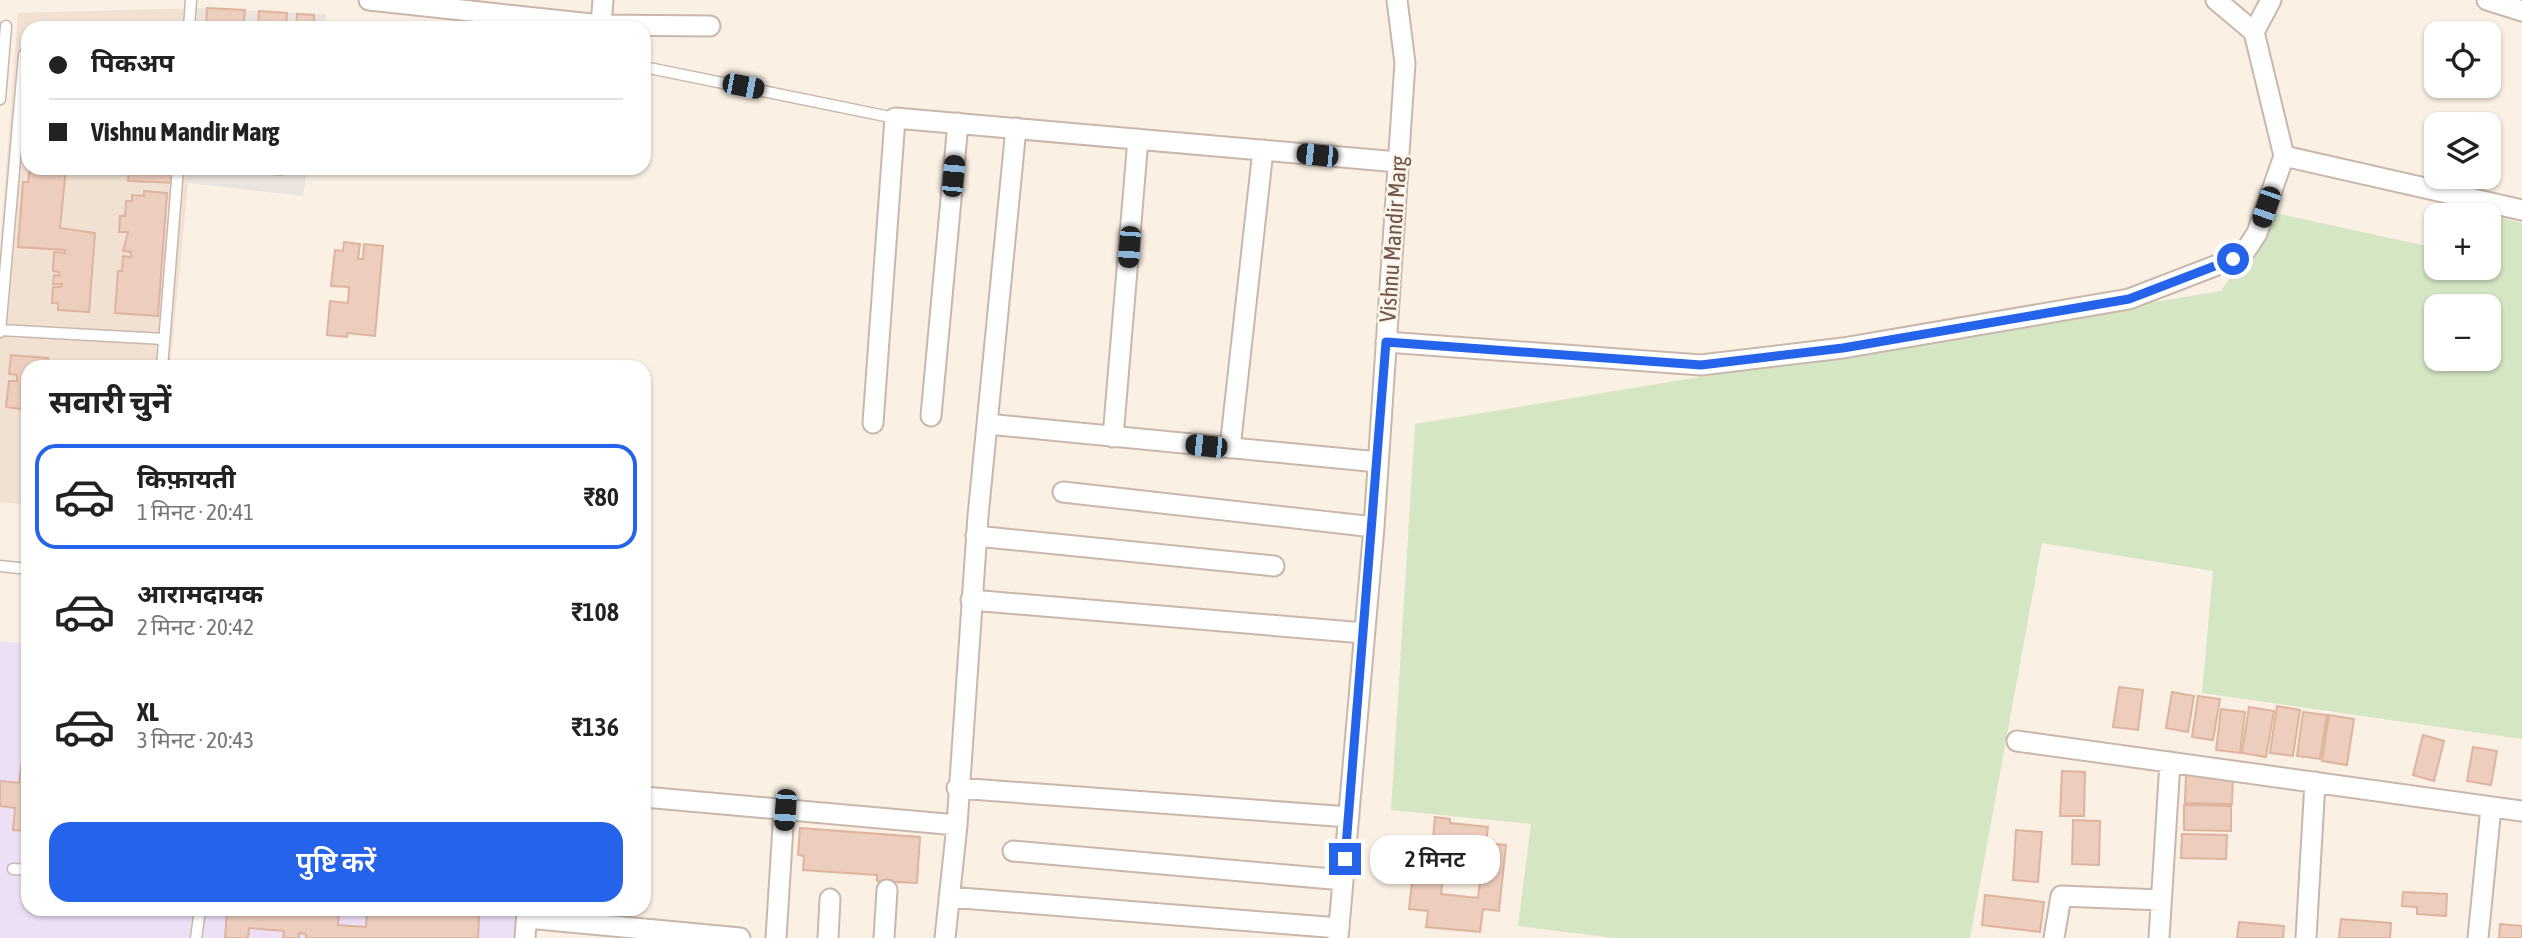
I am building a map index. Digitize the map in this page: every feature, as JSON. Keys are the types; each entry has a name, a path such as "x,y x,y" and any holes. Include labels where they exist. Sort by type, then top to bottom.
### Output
{"street":[{"path":"369,0 491,6 560,21"},
{"path":"601,21 603,0"},
{"name":"Vishnu Mandir Marg","path":"1338,933 1374,527 1405,63 1397,0"},
{"path":"1386,342 1701,365 1843,348 2129,299 2233,259 2246,250 2257,233 2284,156 2254,32 2216,0"},
{"path":"2254,32 2271,0"},
{"path":"2487,0 2522,11"},
{"path":"651,25 710,26"},
{"path":"873,423 895,118 1398,162"},
{"path":"931,416 958,123"},
{"path":"945,938 957,825 957,788 976,536 1016,128"},
{"path":"1113,437 1138,139"},
{"path":"1230,448 1263,150"},
{"path":"2284,156 2522,210"},
{"path":"987,424 1378,462"},
{"path":"1063,492 1374,527"},
{"path":"976,536 1274,566"},
{"path":"971,600 1364,633"},
{"path":"2017,741 2522,811"},
{"path":"2159,938 2170,762"},
{"path":"2306,938 2315,782"},
{"path":"957,788 1349,817"},
{"path":"651,798 957,825"},
{"path":"2479,938 2491,807"},
{"path":"776,938 785,810"},
{"path":"1013,851 1343,880"},
{"path":"884,938 887,890"},
{"path":"2054,938 2061,895 2161,900"},
{"path":"949,897 1338,933"},
{"path":"828,938 830,899"},
{"path":"526,922 740,938"}],"lane":[{"path":"190,21 191,0"},
{"path":"0,99 6,26"},
{"path":"651,68 895,118"},
{"path":"21,79 0,331 164,339"},
{"path":"163,360 177,175"},
{"path":"0,566 21,568"},
{"path":"13,869 21,870"},
{"path":"196,938 199,916"}],"shaded area":[{"path":"197,8 196,21 21,21 21,175 188,175 188,183 171,360 21,360 21,504 0,502 0,250 18,13"},
{"path":"197,8 326,14 325,21 196,21"},
{"path":"188,175 306,175 303,196 188,183"},
{"path":"0,641 21,643 21,916 516,916 514,938 0,938"}],"green space":[{"path":"2275,213 2424,245 2424,280 2501,280 2501,218 2522,223 2522,739 2202,693 2213,571 2042,543 1970,938 1614,938 1518,926 1531,824 1391,810 1415,424 2221,291"}],"building":[{"path":"207,8 245,10 244,21 206,21"},
{"path":"259,11 287,13 286,21 258,21"},
{"path":"297,14 314,15 314,21 296,21"},
{"path":"29,175 65,175 60,228 95,233 89,312 58,310 58,303 52,303 53,287 61,287 62,284 53,284 54,275 59,276 59,272 53,271 54,252 65,253 65,250 18,247 23,182 28,182"},
{"path":"128,175 176,175 175,183 128,181"},
{"path":"144,191 167,193 158,316 115,313 118,271 122,271 123,256 131,257 131,252 123,251 128,232 119,232 120,216 125,216 126,201 132,201 132,195 144,196"},
{"path":"344,242 360,244 358,259 363,259 364,244 383,246 375,336 347,333 347,337 327,335 330,301 348,303 349,287 331,286 335,250 343,251"},
{"path":"11,355 48,358 21,360 21,409 6,407 9,381 17,381 17,375 9,374"},
{"path":"2119,687 2143,690 2138,730 2113,727"},
{"path":"2172,692 2194,696 2188,732 2166,728"},
{"path":"2198,696 2220,699 2213,740 2192,737"},
{"path":"2277,706 2300,710 2293,756 2270,753"},
{"path":"2249,707 2274,711 2266,757 2242,753"},
{"path":"2221,709 2245,712 2240,753 2216,750"},
{"path":"2303,712 2327,715 2320,759 2297,756"},
{"path":"2329,715 2354,719 2347,765 2322,761"},
{"path":"2423,735 2444,741 2434,781 2413,775"},
{"path":"2473,747 2497,751 2491,785 2467,781"},
{"path":"21,768 21,831 13,830 15,808 0,806 0,781 19,783"},
{"path":"2062,771 2085,772 2084,816 2060,816"},
{"path":"2186,773 2233,774 2232,804 2185,803"},
{"path":"2184,805 2231,806 2231,831 2184,830"},
{"path":"1435,817 1450,819 1450,823 1488,827 1486,843 1506,845 1499,911 1483,909 1480,932 1426,927 1428,911 1409,909 1417,838 1433,839","holes":["1445,860 1482,864 1478,898 1441,894"]},
{"path":"2073,820 2100,821 2099,865 2072,864"},
{"path":"800,828 920,837 917,883 877,881 877,875 803,870 804,856 798,855"},
{"path":"2016,830 2042,832 2038,882 2013,880"},
{"path":"2182,834 2227,835 2226,859 2181,858"},
{"path":"2403,892 2447,894 2446,916 2417,914 2417,907 2402,906"},
{"path":"1985,895 2044,902 2040,932 1982,925"},
{"path":"227,916 339,916 338,925 366,927 367,916 479,916 478,938 306,938 306,934 299,933 299,938 283,938 284,931 249,928 248,938 225,938"},
{"path":"2341,919 2391,923 2390,938 2339,938"},
{"path":"2239,922 2284,926 2283,938 2237,938"},
{"path":"2500,924 2522,926 2522,938 2499,938"}],"route":[{"path":"1345,859 1374,527 1386,342 1701,365 1843,348 2129,299 2233,259"}]}
